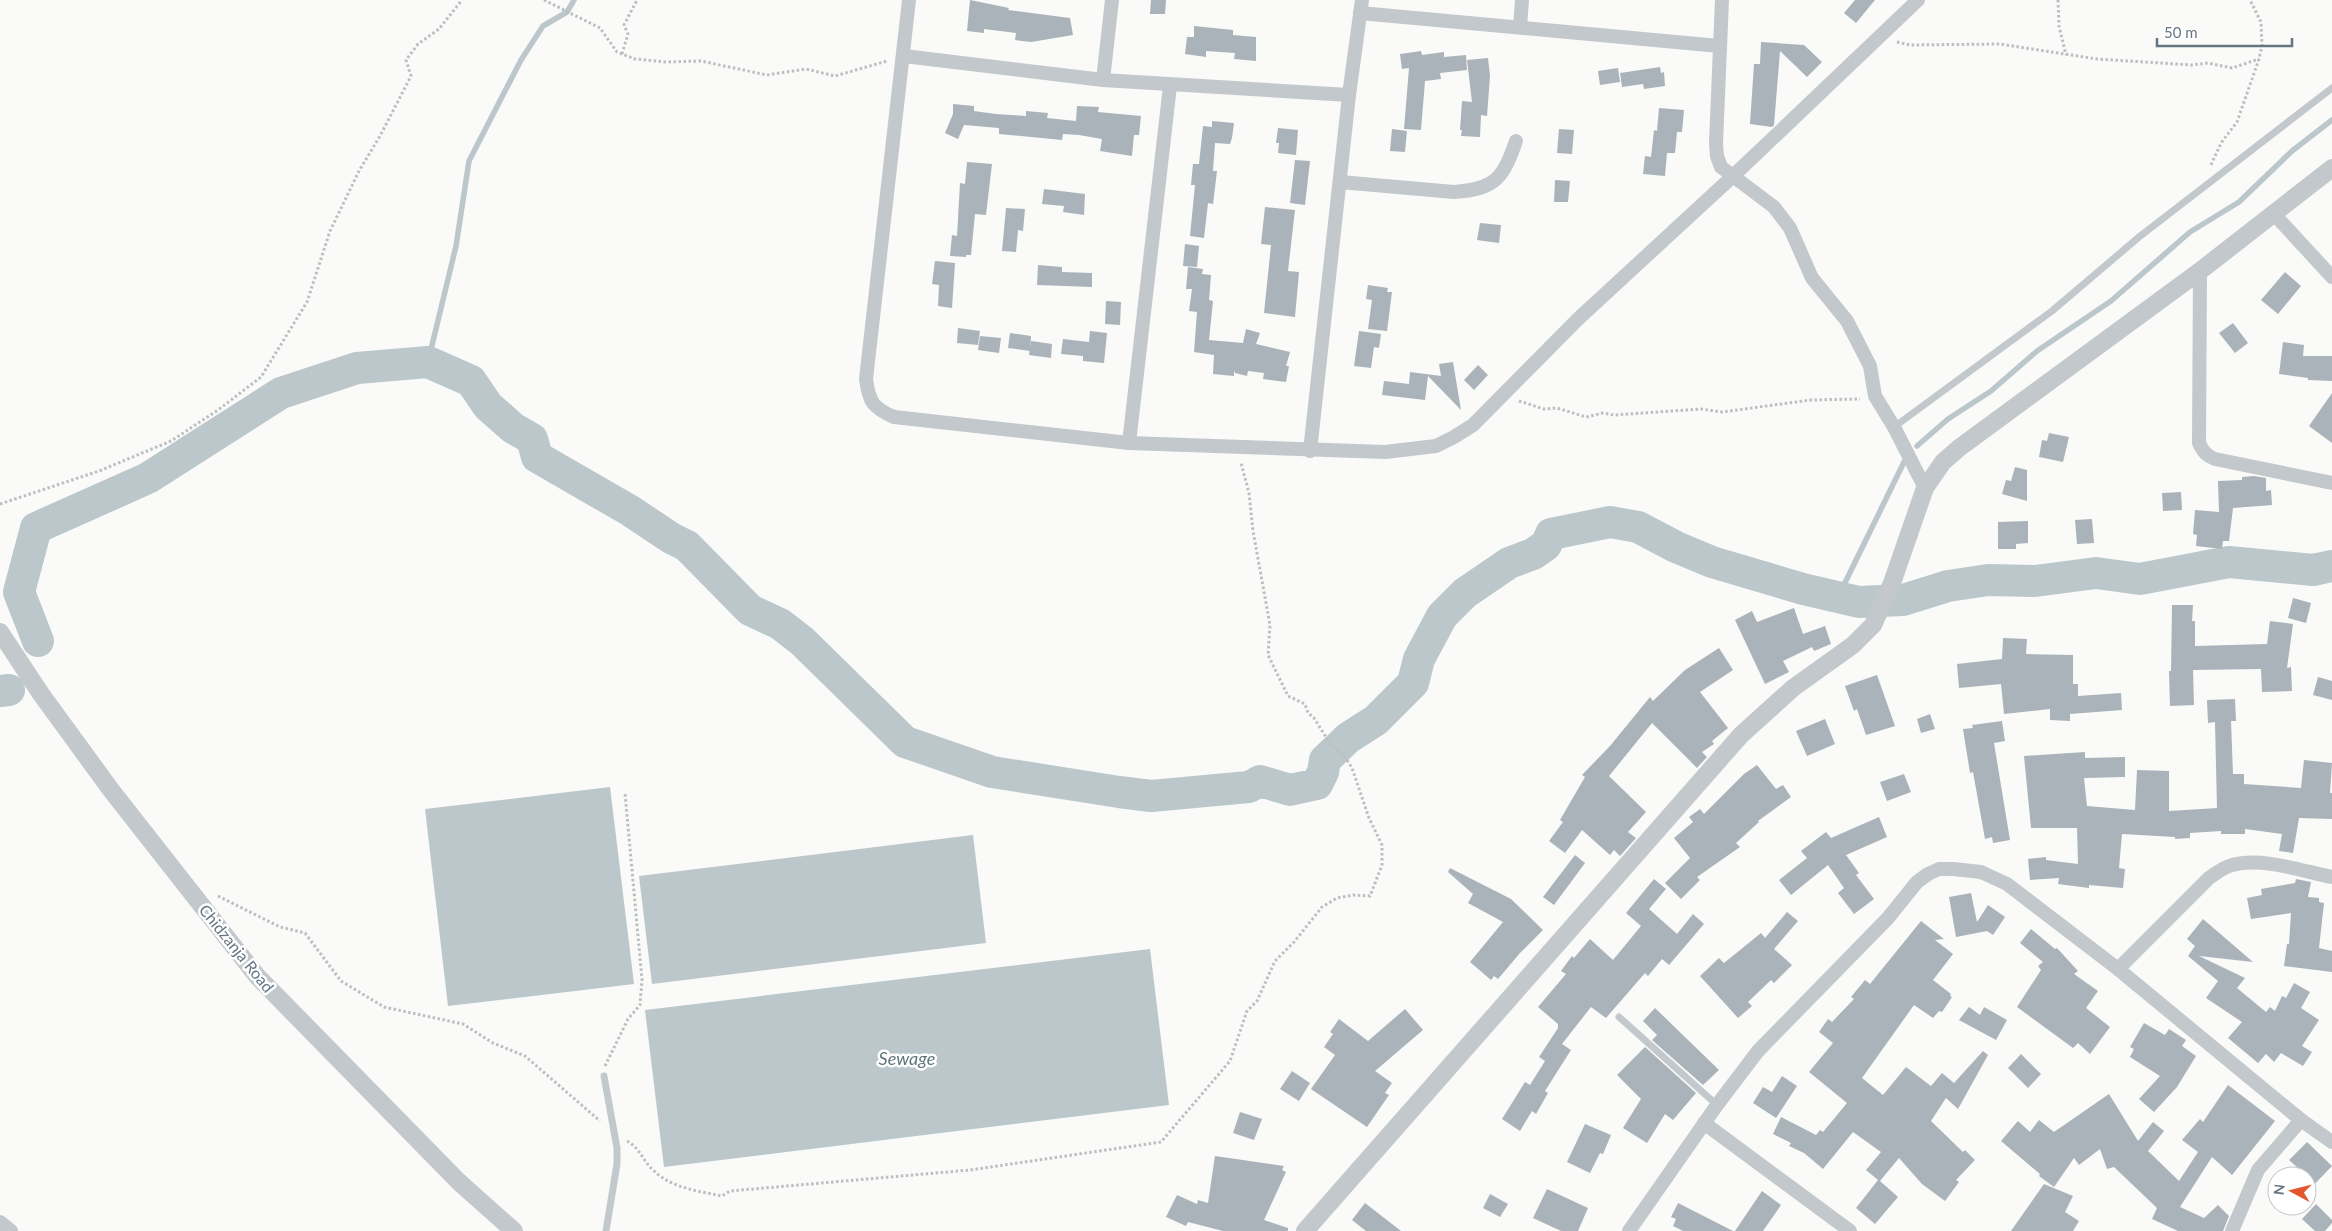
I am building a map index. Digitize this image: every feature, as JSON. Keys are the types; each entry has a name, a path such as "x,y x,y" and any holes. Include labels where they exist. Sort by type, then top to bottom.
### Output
{"street":[{"path":"909,0 866,379 869,397 879,411 894,417 1129,443 1310,451 1385,452 1436,446 1473,425 1578,319 1732,177 1918,0"},
{"path":"1104,80 1112,0"},
{"path":"1520,27 1522,0"},
{"path":"1722,0 1719,46 1717,156 1721,167 1774,207 1790,228 1812,278 1847,320 1870,366 1876,396 1894,426 1925,488"},
{"path":"1310,451 1349,95 1361,7 1520,27 1719,46"},
{"path":"904,56 1170,86 1349,95"},
{"path":"1129,443 1170,86"},
{"path":"1340,182 1454,192 1471,191 1496,180 1506,168 1516,141"},
{"path":"1305,1231 1741,734 1793,688 1853,645 1873,625 1892,583 1925,488 1943,462 1959,448 2200,271 2332,168"},
{"path":"2273,213 2332,277"},
{"path":"2200,271 2199,444 2202,450 2208,456 2215,459 2332,483"},
{"name":"Chidzanja Road","path":"0,632 41,694 112,790 256,976 459,1182 514,1231"},
{"path":"2118,969 2209,878 2222,870 2239,864 2267,864 2332,877"},
{"path":"1629,1231 1704,1123 1758,1051 1888,918 1917,882 1928,874 1940,869 1966,870 1994,877 2008,884 2118,969 2301,1120 2332,1142"},
{"path":"2232,1231 2258,1170 2301,1120"},
{"path":"1704,1123 1850,1231"},
{"path":"0,1222 11,1231"}],"lane":[{"path":"1894,426 2052,310 2138,237 2332,88"},
{"path":"1619,1017 1717,1105"},
{"path":"604,1076 614,1133 617,1164 606,1231"}],"path":[{"path":"0,504 99,471 171,441 218,410 261,377 307,302 330,231 359,171 380,136 410,76 406,60 418,44 439,29 462,0"},
{"path":"544,0 600,28 617,52 635,59 665,62 701,61 767,75 806,70 835,76 904,56"},
{"path":"622,54 628,34 624,25 636,0"},
{"path":"2058,0 2059,26 2066,55"},
{"path":"2198,191 2221,143 2237,122 2259,59 2262,46 2261,22 2250,0"},
{"path":"1879,38 1910,45 2000,44 2066,55 2192,65 2208,63 2232,68 2259,59"},
{"path":"1500,397 1526,402 1544,409 1557,408 1586,417 1603,413 1614,415 1701,409 1722,412 1810,400 1859,399 1876,396"},
{"path":"212,893 280,928 305,933 340,981 384,1007 463,1024 493,1043 525,1056 614,1133 634,1145 651,1169 662,1178 686,1188 722,1196 730,1191 970,1170 1161,1142 1230,1061 1247,1011 1257,1001 1275,962 1322,907 1337,898 1353,895 1370,896 1382,865 1382,845 1369,818 1352,768 1345,757 1330,745 1314,718 1308,713 1305,704 1288,696 1268,655 1270,626 1247,484 1243,465 1226,448"},
{"path":"604,1076 605,1062 628,1019 640,1005 642,980 625,793"}],"water":[{"path":"610,787 634,984 448,1006 425,809"},
{"path":"973,835 986,943 652,984 639,876"},
{"name":"Sewage","path":"1150,949 1169,1105 664,1167 645,1010"}],"building":[{"path":"970,0 1009,8 1008,10 1070,18 1073,35 1031,42 1015,40 1016,33 984,29 984,33 967,31"},
{"path":"1151,0 1166,0 1165,14 1150,14"},
{"path":"1855,0 1875,0 1856,23 1844,13"},
{"path":"1194,26 1233,30 1233,35 1256,37 1256,61 1234,59 1235,53 1206,51 1206,57 1185,54 1187,37 1194,37"},
{"path":"1761,42 1804,45 1822,62 1807,77 1780,51 1774,125 1772,127 1750,124 1754,64 1760,64"},
{"path":"1421,51 1422,55 1444,52 1444,57 1466,55 1467,70 1440,73 1441,79 1425,81 1421,130 1404,129 1409,68 1402,69 1400,54"},
{"path":"1488,58 1490,76 1487,116 1481,115 1480,137 1461,136 1462,101 1472,102 1467,60"},
{"path":"1660,67 1661,73 1664,72 1665,86 1644,89 1643,84 1622,87 1620,73"},
{"path":"1618,68 1620,82 1600,85 1598,71"},
{"path":"953,104 974,106 974,111 996,114 1026,116 1026,111 1048,113 1047,118 1076,121 1077,106 1099,107 1098,112 1141,116 1139,135 1134,135 1132,156 1100,151 1102,139 1079,135 1063,134 1062,140 999,134 999,128 964,125 958,139 945,133 953,114"},
{"path":"1659,108 1684,110 1682,132 1677,132 1675,153 1667,153 1665,176 1643,174 1645,156 1651,157 1654,130 1657,131"},
{"path":"1212,121 1234,123 1230,144 1215,143 1213,171 1217,171 1213,204 1208,203 1204,238 1190,236 1195,185 1191,185 1193,164 1199,164 1203,126 1212,127"},
{"path":"1278,128 1298,130 1296,155 1278,153 1279,143 1276,143"},
{"path":"1392,129 1407,131 1405,152 1390,151"},
{"path":"1559,129 1574,130 1572,154 1557,153"},
{"path":"1295,160 1310,161 1305,205 1290,203"},
{"path":"967,162 992,164 986,215 975,214 971,255 966,255 966,257 950,256 952,235 957,236 960,183 965,184"},
{"path":"1555,180 1570,181 1568,202 1554,202"},
{"path":"1044,189 1085,194 1084,215 1063,212 1064,206 1042,204"},
{"path":"1265,207 1295,210 1288,271 1299,272 1295,317 1264,313 1271,245 1261,244"},
{"path":"1006,208 1025,209 1023,231 1018,230 1016,252 1002,251"},
{"path":"1480,223 1501,225 1499,243 1477,240"},
{"path":"1185,244 1199,246 1197,267 1183,266"},
{"path":"935,261 955,263 952,308 938,306 939,285 932,284"},
{"path":"1038,265 1062,267 1062,272 1092,273 1092,287 1037,285"},
{"path":"1188,267 1203,269 1202,274 1211,275 1209,300 1213,301 1209,340 1243,343 1246,329 1260,333 1256,344 1290,352 1286,366 1289,366 1286,382 1263,379 1264,373 1248,371 1247,376 1235,373 1234,370 1234,376 1213,374 1214,355 1194,352 1197,312 1189,311 1192,289 1186,289"},
{"path":"2285,272 2301,286 2278,314 2261,300"},
{"path":"1368,285 1388,288 1387,292 1392,292 1387,331 1368,329 1372,300 1366,299"},
{"path":"1106,301 1121,302 1120,325 1105,324"},
{"path":"2233,323 2248,343 2235,353 2219,333"},
{"path":"958,328 980,331 978,345 957,343"},
{"path":"1090,331 1107,333 1104,363 1083,361 1083,356 1061,354 1063,339 1089,342"},
{"path":"1359,331 1381,334 1379,348 1374,347 1371,368 1354,366"},
{"path":"1010,333 1031,336 1030,351 1008,348"},
{"path":"980,336 1001,338 999,353 978,350"},
{"path":"1031,341 1052,344 1051,358 1029,355"},
{"path":"2283,342 2304,345 2303,356 2332,356 2332,381 2308,380 2308,378 2279,374"},
{"path":"1453,362 1461,410 1428,376 1425,400 1382,395 1384,381 1409,384 1410,372 1441,376 1439,364"},
{"path":"1478,365 1488,375 1474,390 1464,380"},
{"path":"2332,393 2332,443 2309,426"},
{"path":"2049,433 2069,437 2063,462 2039,457 2042,440 2047,441"},
{"path":"2015,467 2027,470 2027,501 2002,494 2006,480 2011,481"},
{"path":"2242,477 2266,478 2266,491 2271,490 2272,505 2233,508 2229,541 2223,541 2222,549 2196,546 2197,535 2193,534 2195,510 2219,512 2218,481 2242,480"},
{"path":"2181,492 2182,510 2163,511 2162,493"},
{"path":"2092,519 2094,543 2077,544 2075,520"},
{"path":"2028,521 2028,543 2016,544 2016,549 1998,549 1998,522"},
{"path":"2293,598 2311,603 2306,623 2288,618"},
{"path":"2172,605 2193,605 2192,621 2195,621 2195,646 2267,644 2270,621 2293,624 2287,668 2291,667 2292,691 2262,692 2261,669 2193,670 2194,705 2170,706 2169,671 2171,671"},
{"path":"1794,608 1803,634 1825,626 1831,644 1814,651 1812,647 1783,661 1789,672 1765,684 1735,620 1752,611 1757,622"},
{"path":"2003,638 2027,639 2026,654 2073,655 2073,684 2078,684 2078,696 2121,693 2122,710 2070,714 2070,721 2050,720 2050,709 2004,714 2001,684 1959,688 1957,664 2002,659"},
{"path":"1719,648 1733,670 1700,692 1728,728 1712,741 1714,744 1702,752 1707,757 1697,768 1652,723 1609,776 1646,812 1628,832 1636,838 1620,856 1614,850 1610,855 1582,830 1565,853 1549,841 1563,822 1560,820 1585,777 1582,775 1610,746 1650,697 1653,701 1685,670"},
{"path":"1877,675 1895,726 1866,735 1857,709 1854,711 1845,686"},
{"path":"2318,677 2332,681 2332,700 2313,695"},
{"path":"2235,699 2236,721 2231,721 2233,774 2244,774 2244,784 2301,788 2304,760 2332,763 2330,793 2332,793 2332,819 2299,818 2293,853 2279,851 2282,834 2245,829 2245,834 2221,834 2221,831 2190,833 2190,838 2175,839 2175,837 2122,834 2119,868 2125,869 2123,888 2089,885 2089,888 2058,884 2059,878 2030,880 2028,859 2046,857 2046,860 2078,864 2077,828 2031,828 2024,756 2085,752 2085,758 2125,757 2125,777 2084,778 2087,806 2135,810 2137,770 2169,771 2169,811 2217,808 2215,722 2208,723 2207,700"},
{"path":"1930,714 1935,729 1921,733 1917,719"},
{"path":"1825,719 1835,744 1807,756 1796,731"},
{"path":"2002,721 2005,741 1994,743 2010,840 1993,843 1992,837 1985,839 1973,772 1970,773 1963,729 1973,728 1972,725"},
{"path":"1757,765 1776,789 1783,785 1791,797 1758,821 1736,843 1740,847 1697,877 1700,880 1681,899 1665,883 1690,858 1674,838 1693,822 1689,817 1700,809 1704,814 1744,774"},
{"path":"1904,774 1911,792 1887,801 1880,782"},
{"path":"1879,817 1887,837 1846,855 1859,873 1856,875 1874,899 1854,914 1838,893 1844,888 1828,865 1791,895 1779,880 1807,858 1801,851 1826,832 1831,838"},
{"path":"1575,855 1585,863 1554,905 1543,897"},
{"path":"1450,868 1511,899 1543,930 1498,979 1494,976 1491,980 1470,962 1503,922 1468,903 1473,894 1448,872"},
{"path":"1654,879 1666,889 1649,909 1677,934 1693,914 1704,924 1669,965 1662,959 1648,976 1645,973 1606,1018 1591,1007 1562,1044 1571,1050 1545,1091 1548,1093 1536,1114 1532,1111 1520,1131 1502,1119 1525,1082 1530,1085 1545,1061 1539,1057 1558,1028 1558,1024 1538,1007 1566,974 1561,971 1572,956 1574,958 1590,939 1613,960 1641,926 1626,913"},
{"path":"2296,879 2311,882 2308,897 2319,898 2319,902 2324,903 2319,948 2332,951 2332,972 2284,966 2287,944 2289,944 2291,913 2251,919 2247,898 2262,895 2261,889 2295,883"},
{"path":"1971,893 1977,922 1988,905 2005,917 1993,935 1987,931 1956,937 1949,897"},
{"path":"1787,912 1798,921 1774,949 1792,965 1774,983 1771,980 1748,1002 1752,1006 1738,1018 1700,976 1719,958 1724,963 1761,933 1765,938"},
{"path":"2203,919 2253,962 2199,956 2245,978 2237,988 2266,1012 2270,1007 2275,1011 2282,996 2286,998 2294,983 2310,992 2301,1008 2319,1020 2302,1046 2312,1052 2303,1066 2281,1053 2274,1062 2266,1054 2258,1063 2228,1038 2242,1022 2206,998 2218,981 2188,956 2195,946 2187,939"},
{"path":"1921,921 1944,939 1935,940 1953,954 1933,980 1951,994 1950,996 1952,997 1942,1012 1939,1011 1933,1018 1914,1005 1862,1078 1883,1095 1906,1067 1931,1086 1942,1073 1954,1083 1983,1051 1988,1055 1958,1109 1946,1098 1931,1121 1963,1152 1965,1150 1975,1160 1956,1180 1959,1182 1945,1201 1922,1184 1899,1158 1880,1181 1898,1197 1875,1224 1856,1208 1878,1180 1866,1170 1881,1152 1853,1132 1823,1169 1804,1153 1789,1146 1791,1143 1773,1134 1781,1117 1816,1135 1820,1130 1823,1132 1847,1103 1809,1072 1833,1043 1819,1032 1828,1019 1832,1022 1854,999 1851,997 1865,980 1870,984"},
{"path":"2031,929 2055,949 2057,948 2078,971 2074,974 2098,991 2086,1008 2110,1027 2090,1054 2078,1043 2073,1048 2017,1007 2041,970 2038,966 2043,962 2020,943"},
{"path":"1969,1007 1980,1015 1984,1007 2007,1020 1996,1040 1959,1020"},
{"path":"1655,1008 1719,1070 1703,1085 1652,1040 1657,1035 1643,1021"},
{"path":"1405,1009 1423,1030 1375,1071 1392,1083 1385,1093 1389,1095 1367,1127 1311,1089 1335,1055 1324,1047 1333,1034 1330,1032 1339,1019 1368,1041"},
{"path":"2144,1023 2165,1035 2169,1029 2186,1040 2182,1046 2196,1056 2177,1087 2154,1112 2139,1099 2160,1076 2130,1057 2134,1049 2130,1047"},
{"path":"1645,1047 1696,1093 1673,1120 1665,1114 1647,1143 1623,1128 1641,1099 1617,1075"},
{"path":"2021,1054 2041,1074 2028,1088 2008,1068"},
{"path":"1292,1071 1310,1083 1299,1101 1280,1089"},
{"path":"1782,1076 1797,1086 1776,1118 1753,1103 1763,1087 1772,1092"},
{"path":"2228,1085 2275,1121 2232,1175 2212,1157 2180,1207 2204,1218 2218,1205 2229,1216 2223,1231 2178,1231 2152,1219 2157,1208 2114,1167 2107,1169 2100,1149 2079,1165 2074,1158 2054,1187 2039,1176 2040,1174 2001,1141 2018,1121 2030,1132 2039,1120 2054,1132 2109,1094 2138,1141 2153,1122 2164,1131 2148,1151 2179,1181 2198,1152 2182,1140 2200,1119 2203,1122"},
{"path":"1240,1112 1262,1119 1254,1140 1233,1133"},
{"path":"1585,1124 1611,1135 1603,1154 1600,1153 1590,1173 1567,1162"},
{"path":"2307,1142 2332,1166 2317,1182 2317,1166 2296,1166 2289,1160"},
{"path":"1215,1156 1284,1166 1282,1170 1286,1172 1264,1220 1288,1228 1288,1231 1223,1231 1188,1222 1186,1226 1166,1217 1177,1195 1197,1204 1198,1200 1208,1203"},
{"path":"2044,1184 2073,1196 2065,1212 2079,1221 2073,1231 2011,1231"},
{"path":"1547,1189 1588,1208 1578,1231 1561,1231 1533,1218"},
{"path":"1762,1191 1781,1205 1763,1231 1735,1231"},
{"path":"1490,1194 1508,1204 1500,1217 1483,1208"},
{"path":"1365,1203 1401,1231 1366,1231 1352,1220"},
{"path":"1678,1203 1733,1231 1683,1231 1673,1226 1676,1219 1671,1217"},
{"path":"2317,1205 2332,1220 2332,1223 2325,1231 2315,1231 2302,1219 2305,1216 2317,1216"}],"waterway":[{"path":"428,362 456,246 469,161 521,60 543,26 567,12 574,0"},
{"path":"1917,446 1948,419 1991,391 2037,351 2111,301 2190,232 2239,202 2292,151 2332,120"},
{"path":"38,641 19,592 36,528 148,478 281,393 357,368 428,362 471,381 488,406 513,428 532,439 537,457 687,546 750,610 780,624 802,641 905,742 992,772 1151,796 1249,787 1260,781 1290,790 1317,784 1323,772 1325,760 1348,738 1376,720 1413,683 1419,659 1442,616 1465,593 1509,563 1533,554 1546,545 1551,534 1610,522 1638,527 1676,547 1712,562 1803,589 1859,602 1903,600 1948,586 1988,580 2035,581 2096,573 2140,579 2229,562 2313,570 2332,566"},
{"path":"1838,597 1905,460"},
{"path":"0,691 9,690"}]}
